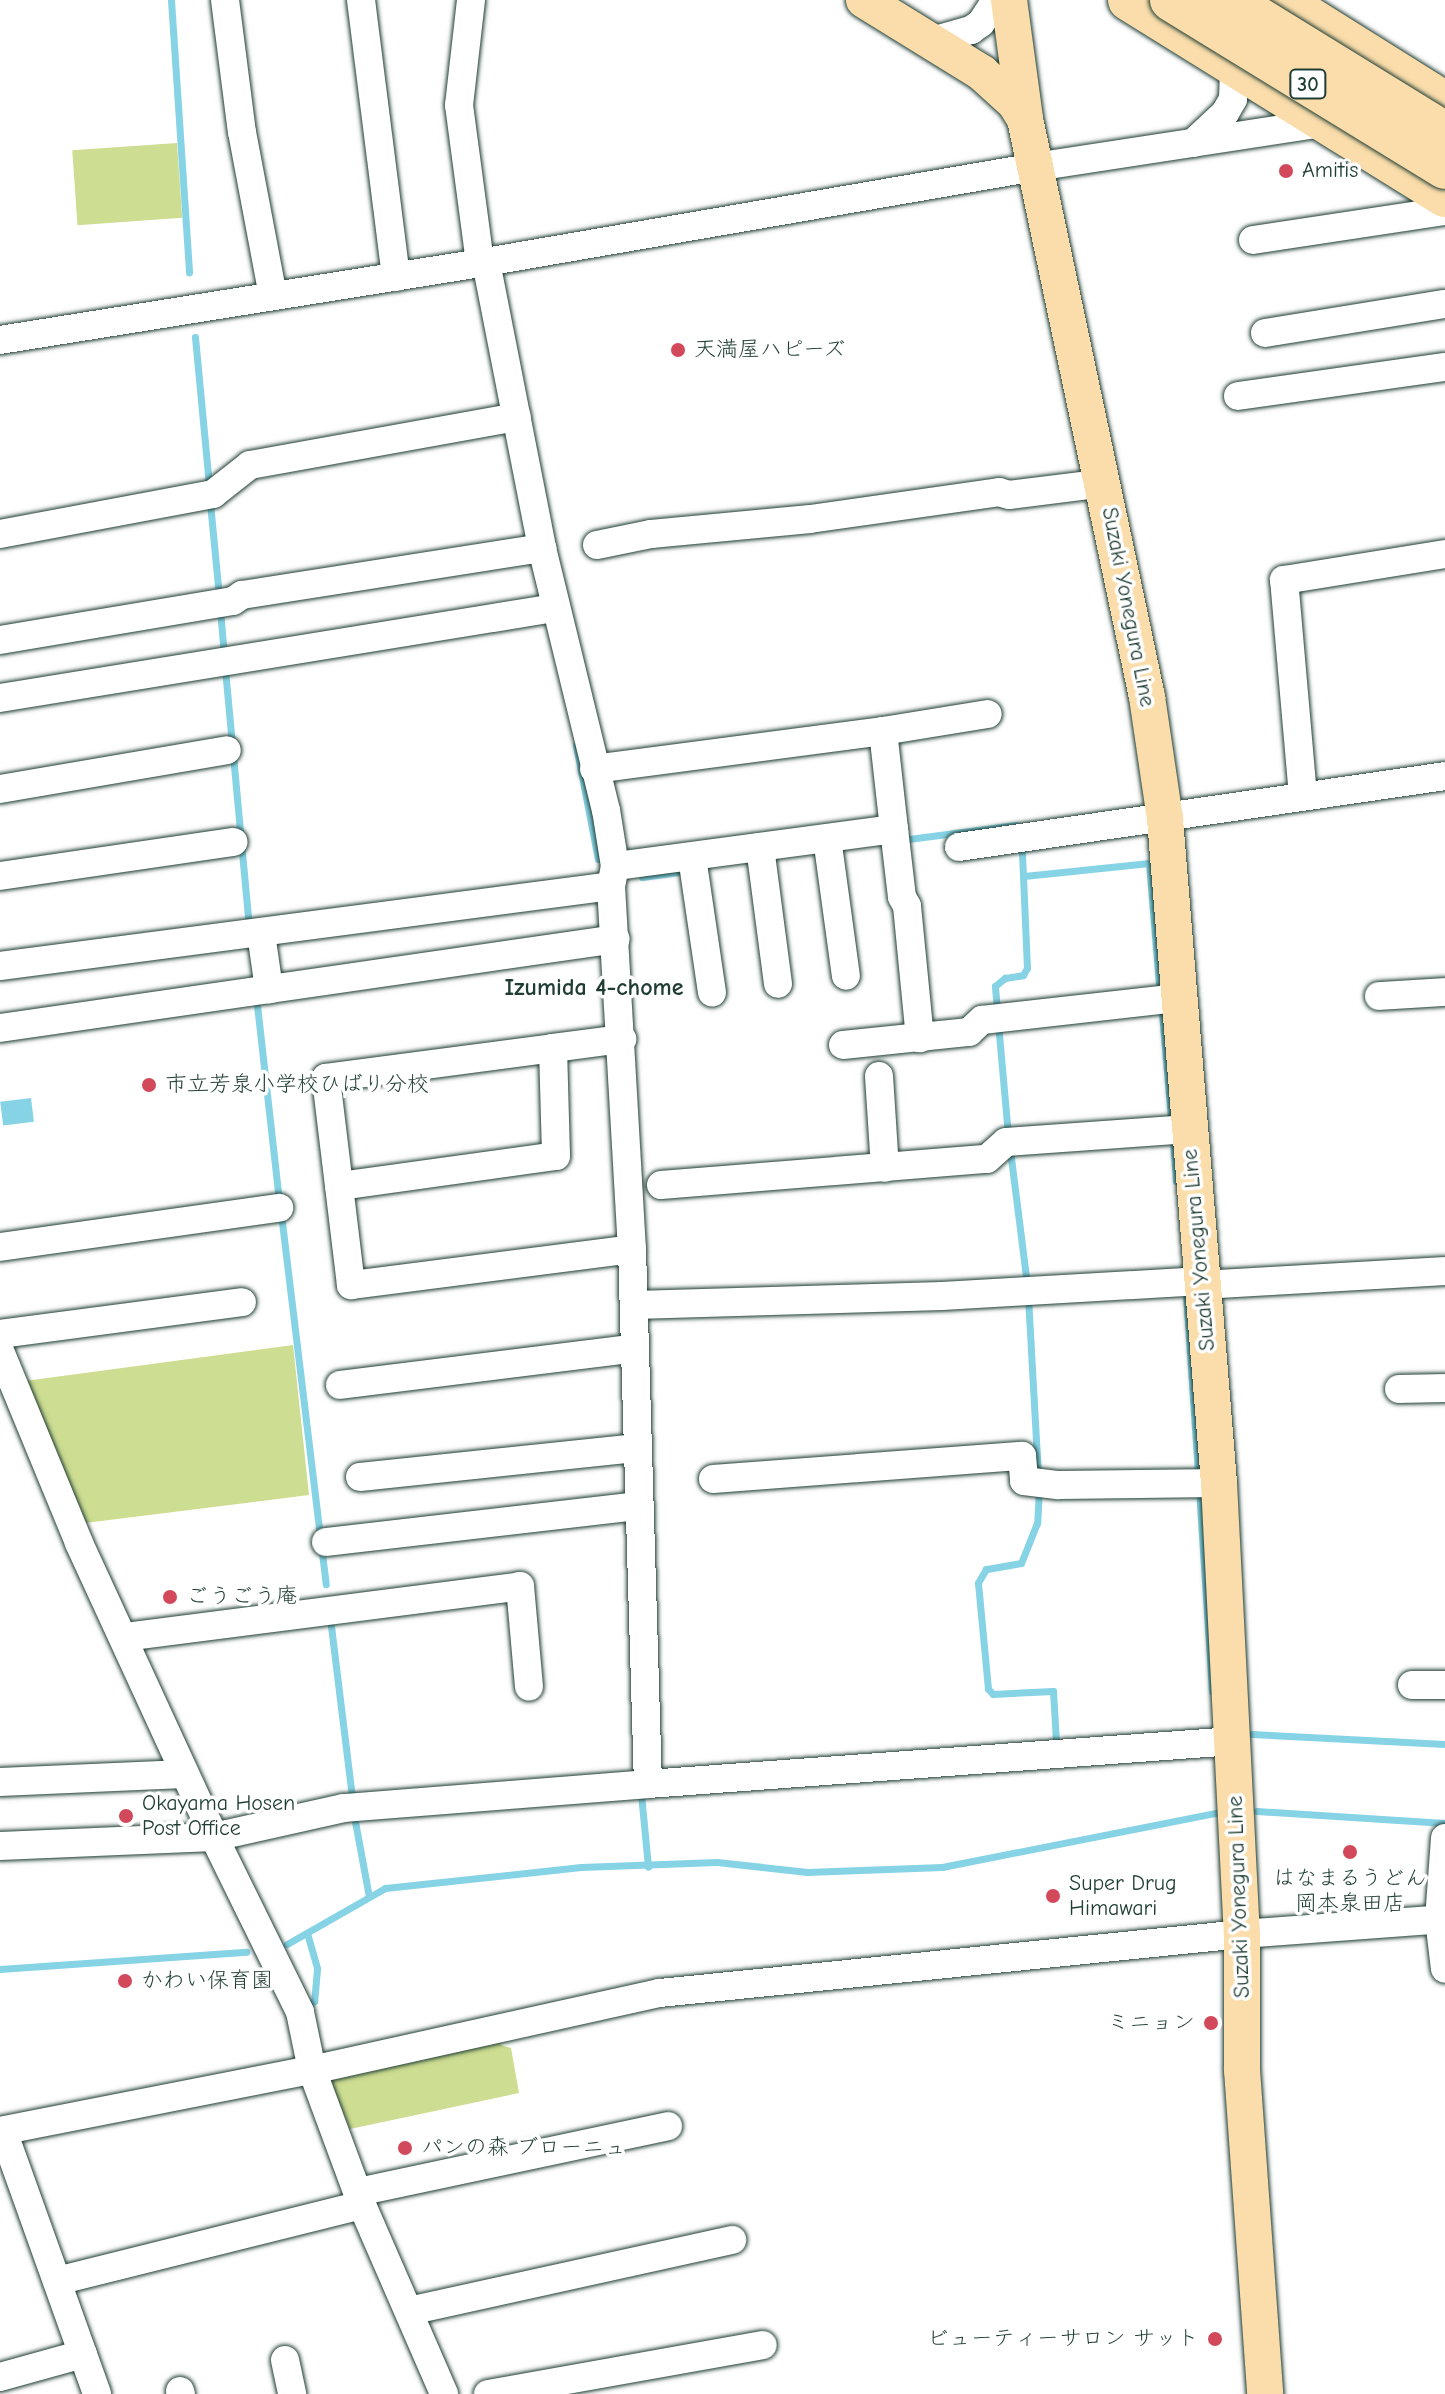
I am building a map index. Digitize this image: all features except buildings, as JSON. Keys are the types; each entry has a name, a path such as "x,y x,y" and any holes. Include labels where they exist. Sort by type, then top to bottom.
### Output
{"highway":[{"path":"1129,0 1445,196"},
{"name":"30","path":"1171,0 1445,168"},
{"name":"30","path":"1229,0 1445,133"},
{"path":"1281,0 1438,94"}],"main road":[{"name":"Suzaki Yonegura Line","path":"864,0 932,41 1002,90 1025,119"},
{"name":"Suzaki Yonegura Line","path":"1009,0 1025,119 1133,616 1165,819 1189,1129 1205,1483 1233,1741 1242,1934 1242,2070 1265,2394"}],"street":[{"path":"225,0 242,132 273,296"},
{"path":"361,0 396,277"},
{"path":"471,0 459,105 483,263 537,549 606,810 613,876 635,1305 628,1349 631,1507 648,1784"},
{"path":"932,41 971,30 981,23 996,0"},
{"path":"1193,143 1225,113 1233,99 1234,76 1229,62"},
{"path":"0,340 483,263 1035,167 1330,122 1438,94"},
{"path":"1330,122 1438,94"},
{"path":"1253,240 1445,211"},
{"path":"1265,333 1445,304"},
{"path":"1238,396 1445,367"},
{"path":"0,534 213,494 250,465 511,418"},
{"path":"597,545 651,534 810,519 999,492 1009,495 1104,483"},
{"path":"0,640 219,603 242,595 537,549"},
{"path":"1302,790 1284,580 1445,554"},
{"path":"0,698 224,659 542,610"},
{"path":"594,769 988,714"},
{"path":"883,731 902,897 907,906 920,1038"},
{"path":"0,789 227,750"},
{"path":"959,847 1165,819 1302,790 1445,776"},
{"path":"0,966 253,934 613,876 895,837"},
{"path":"0,876 234,842"},
{"path":"828,846 846,976"},
{"path":"761,855 778,984"},
{"path":"693,867 712,993"},
{"path":"253,934 260,990"},
{"path":"0,1028 616,939"},
{"path":"1379,996 1445,992"},
{"path":"843,1045 969,1032 982,1020 1179,998"},
{"path":"622,1039 326,1078 351,1285 632,1249"},
{"path":"339,1186 556,1156 553,1048"},
{"path":"879,1076 885,1168"},
{"path":"661,1185 987,1159 1009,1142 1189,1129"},
{"path":"0,1247 279,1208"},
{"path":"635,1305 1028,1291 1445,1271"},
{"path":"0,1334 242,1302"},
{"path":"340,1385 628,1349"},
{"path":"0,1351 79,1543 184,1774 300,2012 312,2070 360,2199 444,2394"},
{"path":"1399,1389 1445,1388"},
{"path":"360,1477 630,1449"},
{"path":"713,1479 1022,1456 1024,1481 1205,1483"},
{"path":"326,1542 631,1507"},
{"path":"124,1637 520,1586 529,1687"},
{"path":"1412,1685 1445,1685"},
{"path":"0,1846 214,1837 344,1808 1233,1741"},
{"path":"0,1782 184,1774"},
{"path":"1445,1838 1442,1919 1445,1969"},
{"path":"97,2394 1,2131 312,2070 660,1993 1242,1934 1442,1919"},
{"path":"57,2281 360,2199 668,2126"},
{"path":"409,2311 732,2240"},
{"path":"488,2394 763,2345"},
{"path":"0,2377 83,2354"},
{"path":"285,2360 292,2394"}],"green space":[{"path":"177,143 182,218 77,225 72,150"},
{"path":"293,1345 309,1495 85,1523 25,1381"},
{"path":"500,2039 501,2045 511,2048 519,2093 350,2129 327,2073"}],"water":[{"path":"31,1098 34,1122 3,1126 0,1102"}],"waterway":[{"path":"171,0 189,272"},
{"path":"195,337 209,484"},
{"path":"210,503 219,597"},
{"path":"220,609 224,657"},
{"path":"225,669 249,928"},
{"path":"576,745 598,859"},
{"path":"901,840 1016,825"},
{"path":"997,1010 995,986 1005,978 1023,975 1027,968 1022,852"},
{"path":"1024,876 1149,863 1159,984"},
{"path":"642,877 687,871"},
{"path":"256,996 279,1202"},
{"path":"1162,1013 1171,1119"},
{"path":"998,1023 1008,1134"},
{"path":"1173,1139 1176,1181"},
{"path":"1010,1150 1027,1285"},
{"path":"281,1214 326,1584"},
{"path":"1186,1293 1198,1476"},
{"path":"1028,1297 1038,1476"},
{"path":"1039,1489 1037,1523 1021,1563 986,1569 978,1583 988,1689 993,1694 1053,1691 1056,1741"},
{"path":"1199,1489 1212,1692"},
{"path":"330,1618 352,1797"},
{"path":"1252,1734 1445,1744"},
{"path":"641,1794 648,1867"},
{"path":"287,1944 385,1888 581,1867 717,1862 807,1872 942,1867 1224,1811"},
{"path":"1257,1811 1445,1823"},
{"path":"354,1816 369,1897"},
{"path":"307,1933 317,1969 314,2001 308,2005"},
{"path":"0,1969 246,1952"}],"place":[{"name":"Amitis","path":"1286,171"},
{"name":"天満屋ハピーズ","path":"678,350"},
{"name":"市立芳泉小学校ひばり分校","path":"149,1085"},
{"name":"ごうごう庵","path":"170,1597"},
{"name":"Okayama Hosen Post Office","path":"126,1816"},
{"name":"はなまるうどん 岡本泉田店","path":"1350,1852"},
{"name":"Super Drug Himawari","path":"1053,1896"},
{"name":"かわい保育園","path":"125,1981"},
{"name":"ミニョン","path":"1211,2023"},
{"name":"パンの森 ブローニュ","path":"405,2148"},
{"name":"ビューティーサロン サット","path":"1215,2339"}],"district":[{"name":"Izumida 4-chome","path":"594,988"}]}
